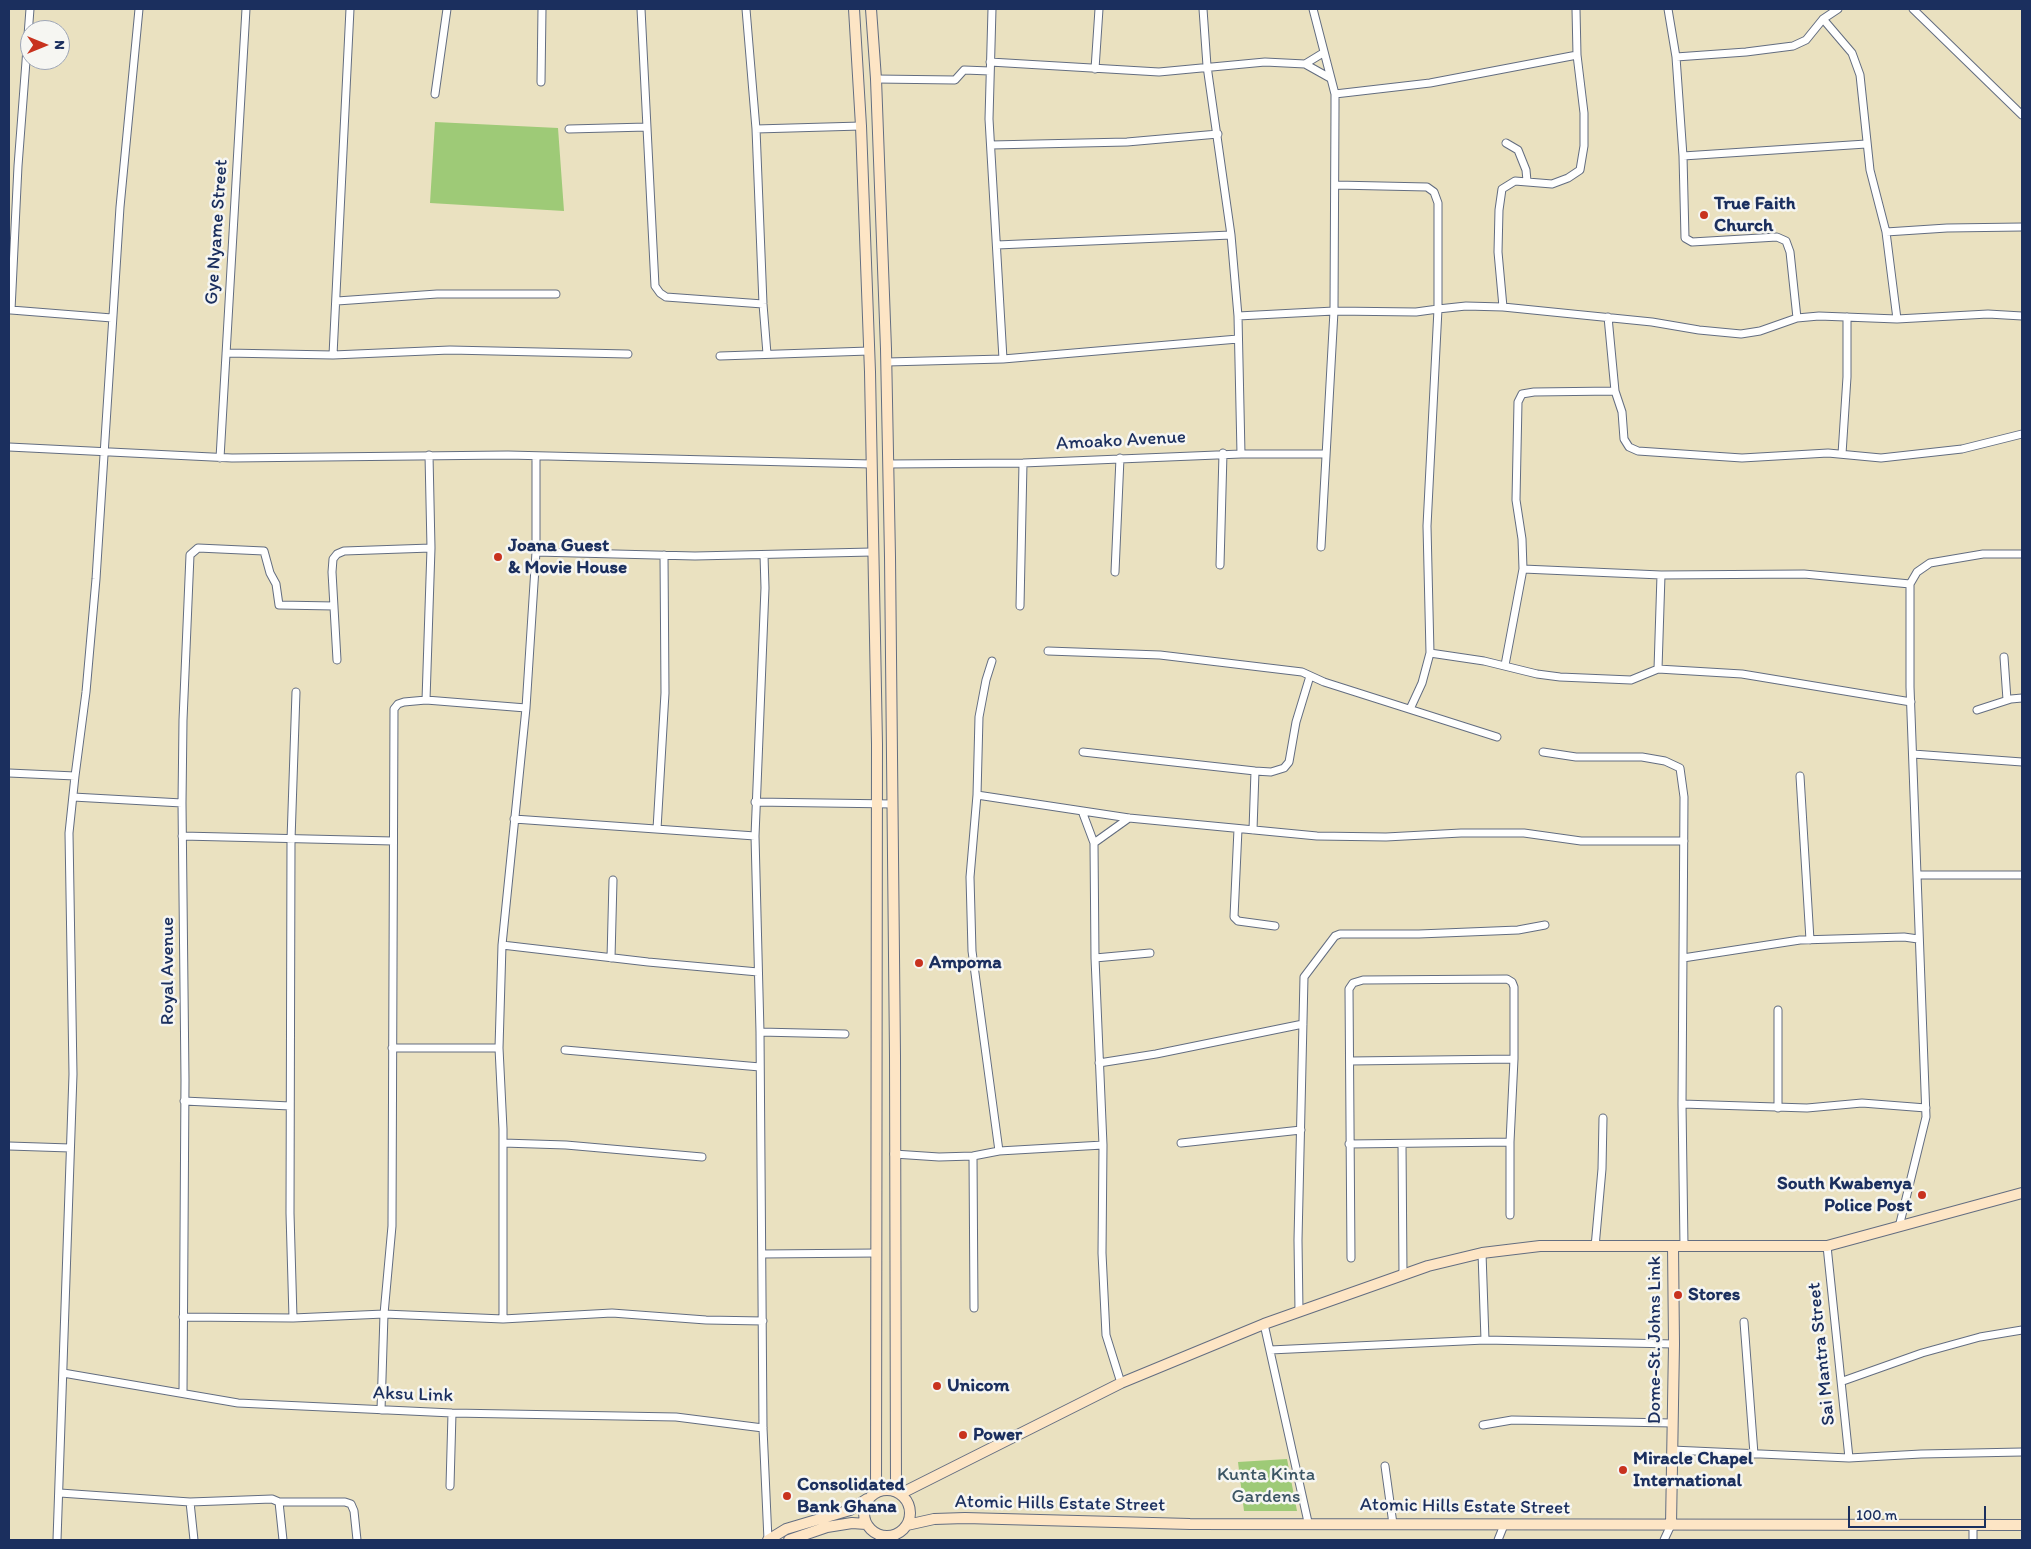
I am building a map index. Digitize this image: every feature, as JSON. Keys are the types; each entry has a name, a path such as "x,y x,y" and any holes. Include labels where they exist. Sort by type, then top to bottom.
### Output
{"street":[{"path":"30,9 18,166 10,310 112,318"},
{"path":"57,1540 73,1074 69,833 86,692 120,198 139,9"},
{"name":"Gye Nyame Street","path":"220,458 246,9"},
{"path":"333,354 350,9"},
{"path":"435,94 447,9"},
{"path":"541,82 542,9"},
{"path":"641,9 655,286 660,293 666,296 763,304"},
{"path":"746,9 756,129 763,304 767,354"},
{"path":"854,9 861,126 869,350 877,804 877,1253 872,1495 864,1512 869,1540"},
{"path":"789,1540 826,1527 852,1523 867,1526 879,1535 890,1538 903,1530 907,1525 910,1508 898,1493 894,1154 893,804 887,362 876,79 871,9"},
{"path":"992,9 990,62 992,145 1003,359"},
{"path":"1095,69 1099,9"},
{"path":"1203,9 1207,66 1232,235 1238,316 1241,454"},
{"path":"1313,9 1335,94 1334,310 1321,547"},
{"path":"1504,307 1498,252 1499,210 1502,189 1515,181 1552,184 1568,178 1580,170 1584,146 1584,113 1577,55 1576,9"},
{"path":"1668,9 1676,57 1683,156 1685,238 1692,242 1778,237 1786,242 1790,252 1797,318"},
{"path":"1676,57 1754,52 1793,46 1806,40 1823,20 1838,9"},
{"path":"1914,9 2022,116"},
{"path":"1823,20 1852,53 1860,75 1866,144 1870,170 1886,232 1897,319"},
{"path":"1305,64 1323,53"},
{"path":"1335,94 1430,83 1577,55"},
{"path":"990,62 1160,72 1185,71 1207,66 1265,62 1305,64 1330,78"},
{"path":"876,79 955,80 964,70 990,71"},
{"path":"756,129 861,126"},
{"path":"569,129 647,127"},
{"path":"992,145 1127,142 1218,134"},
{"path":"1506,143 1518,150 1526,170 1527,181"},
{"path":"1683,156 1866,144"},
{"path":"1336,186 1427,187 1434,192 1438,203 1438,309 1427,526 1430,653 1422,683 1410,710"},
{"path":"1886,232 1946,228 2022,227"},
{"path":"997,245 1232,235"},
{"path":"337,301 437,294 556,294"},
{"path":"1238,316 1334,310 1416,312 1466,306 1504,307 1608,317 1741,334 1760,331 1797,318 1897,319 1988,314 2022,316"},
{"path":"1608,317 1615,391 1622,412 1624,439 1629,448 1742,458 1842,454 1881,458 1962,450 2022,434"},
{"path":"1842,454 1847,377 1847,317"},
{"path":"887,362 1003,359 1238,339"},
{"path":"226,353 333,354 450,350 628,354"},
{"path":"720,356 869,350"},
{"path":"1505,665 1523,569 1522,539 1516,500 1518,402 1522,394 1615,391"},
{"path":"9,447 104,450 220,458 430,455 870,464"},
{"path":"1220,565 1223,453"},
{"name":"Amoako Avenue","path":"888,464 1023,463 1223,453 1325,454"},
{"path":"426,700 431,548 430,455"},
{"path":"503,1319 503,1143 500,1048 502,945 526,708 536,552 536,456"},
{"path":"1115,572 1120,458"},
{"path":"1020,606 1023,463"},
{"name":"Royal Avenue","path":"183,1393 182,803 190,555 198,548 264,551 270,574 276,584 279,605 334,606"},
{"path":"337,660 333,560 337,554 344,551 431,548"},
{"path":"536,552 764,555 872,552"},
{"path":"1900,1227 1923,1130 1926,1108 1918,939 1918,875 1911,702 1910,584 1917,572 1930,563 1983,554 2022,554"},
{"path":"657,829 665,693 664,555"},
{"path":"764,555 765,588 755,836 760,1032 764,1428 768,1540"},
{"path":"1523,569 1661,575 1804,574 1910,584"},
{"path":"1658,669 1661,575"},
{"path":"1048,651 1160,655 1302,672 1410,710 1497,737"},
{"path":"1430,653 1505,665 1552,676 1624,681 1639,678 1658,669 1742,674 1911,702"},
{"path":"2004,657 2007,700"},
{"path":"992,661 986,680 979,717 977,795 970,877 972,950 999,1151"},
{"path":"1083,752 1256,771 1271,772 1284,768 1290,762 1296,722 1310,676"},
{"path":"293,1318 290,1213 291,840 296,692"},
{"path":"1977,710 2007,700 2022,698"},
{"path":"381,1410 384,1314 392,1226 394,710 398,704 404,702 426,700 526,708"},
{"path":"1543,752 1576,757 1642,757 1674,764 1680,768 1683,780 1684,841 1682,1104 1678,1246"},
{"path":"1913,754 2022,762"},
{"path":"1253,830 1256,771"},
{"path":"9,773 75,776"},
{"path":"1800,776 1810,940"},
{"path":"977,795 1129,818 1317,836 1386,837 1461,833 1524,834 1581,841 1684,841"},
{"path":"72,797 182,803"},
{"path":"755,802 893,804"},
{"path":"1082,811 1094,843 1095,958 1103,1145 1102,1253 1106,1335 1121,1383"},
{"path":"1094,843 1129,818"},
{"path":"514,819 755,836"},
{"path":"1238,829 1234,917 1238,921 1275,926"},
{"path":"182,836 393,841"},
{"path":"1918,875 2022,875"},
{"path":"610,958 613,880"},
{"path":"1300,1311 1300,1130 1304,977 1335,936 1340,934 1518,930 1545,925"},
{"path":"1683,958 1780,942 1904,937 1918,939"},
{"path":"502,945 610,958 758,972"},
{"path":"1095,958 1150,953"},
{"path":"1351,1258 1349,1144 1350,990 1353,983 1372,980 1507,979 1514,987 1510,1215"},
{"path":"1778,1010 1778,1108"},
{"path":"1099,1063 1156,1054 1303,1024"},
{"path":"760,1032 845,1034"},
{"path":"392,1048 500,1048"},
{"path":"565,1050 760,1067"},
{"path":"1350,1061 1514,1059"},
{"path":"184,1101 290,1106"},
{"path":"1682,1104 1807,1108 1846,1103 1926,1108"},
{"path":"1595,1247 1602,1169 1603,1118"},
{"path":"1181,1143 1300,1130"},
{"path":"1349,1144 1510,1142"},
{"path":"503,1143 566,1145 702,1157"},
{"path":"1402,1144 1403,1274"},
{"path":"894,1154 939,1157 973,1156 999,1151 1103,1145"},
{"path":"9,1146 70,1148"},
{"path":"973,1156 974,1308"},
{"path":"768,1540 786,1528 850,1510 872,1495 885,1490 898,1493 1121,1383 1264,1324 1403,1274 1482,1254 1540,1246 1827,1246 2022,1193"},
{"name":"Dome-St. Johns Link","path":"1671,1525 1672,1423 1678,1246"},
{"name":"Sai Mantra Street","path":"1827,1246 1843,1381 1849,1458"},
{"path":"762,1254 877,1253"},
{"path":"1482,1254 1485,1340"},
{"path":"183,1317 293,1318 384,1314 503,1319 612,1313 706,1320 763,1320"},
{"path":"1744,1322 1754,1454"},
{"path":"1264,1324 1308,1522"},
{"path":"1843,1381 1922,1353 1980,1337 2022,1330"},
{"path":"1270,1350 1485,1340 1674,1344"},
{"name":"Aksu Link","path":"63,1373 238,1404 452,1413 676,1416 764,1428"},
{"path":"450,1486 452,1413"},
{"path":"1483,1425 1512,1420 1672,1423"},
{"path":"1672,1450 1849,1458 2022,1452"},
{"path":"1385,1466 1393,1524"},
{"path":"60,1493 190,1502 272,1499 279,1502 346,1502 351,1504 354,1511 357,1540"},
{"path":"190,1502 194,1540"},
{"path":"279,1502 283,1540"},
{"name":"Atomic Hills Estate Street","path":"907,1525 934,1519 965,1518 1190,1524 1308,1522 1504,1525 2022,1525"},
{"path":"1972,1524 1973,1540"},
{"path":"1498,1540 1504,1525"},
{"path":"1664,1540 1671,1525"}],"green space":[{"path":"435,122 558,128 564,211 430,203"},
{"name":"Kunta Kinta Gardens","path":"1287,1459 1297,1511 1244,1511 1238,1462"}],"place":[{"name":"True Faith Church","path":"1704,215"},
{"name":"Joana Guest & Movie House","path":"498,557"},
{"name":"Ampoma","path":"919,963"},
{"name":"South Kwabenya Police Post","path":"1922,1195"},
{"name":"Stores","path":"1678,1295"},
{"name":"Unicom","path":"937,1386"},
{"name":"Power","path":"963,1435"},
{"name":"Miracle Chapel International","path":"1623,1470"},
{"name":"Consolidated Bank Ghana","path":"787,1496"}]}
